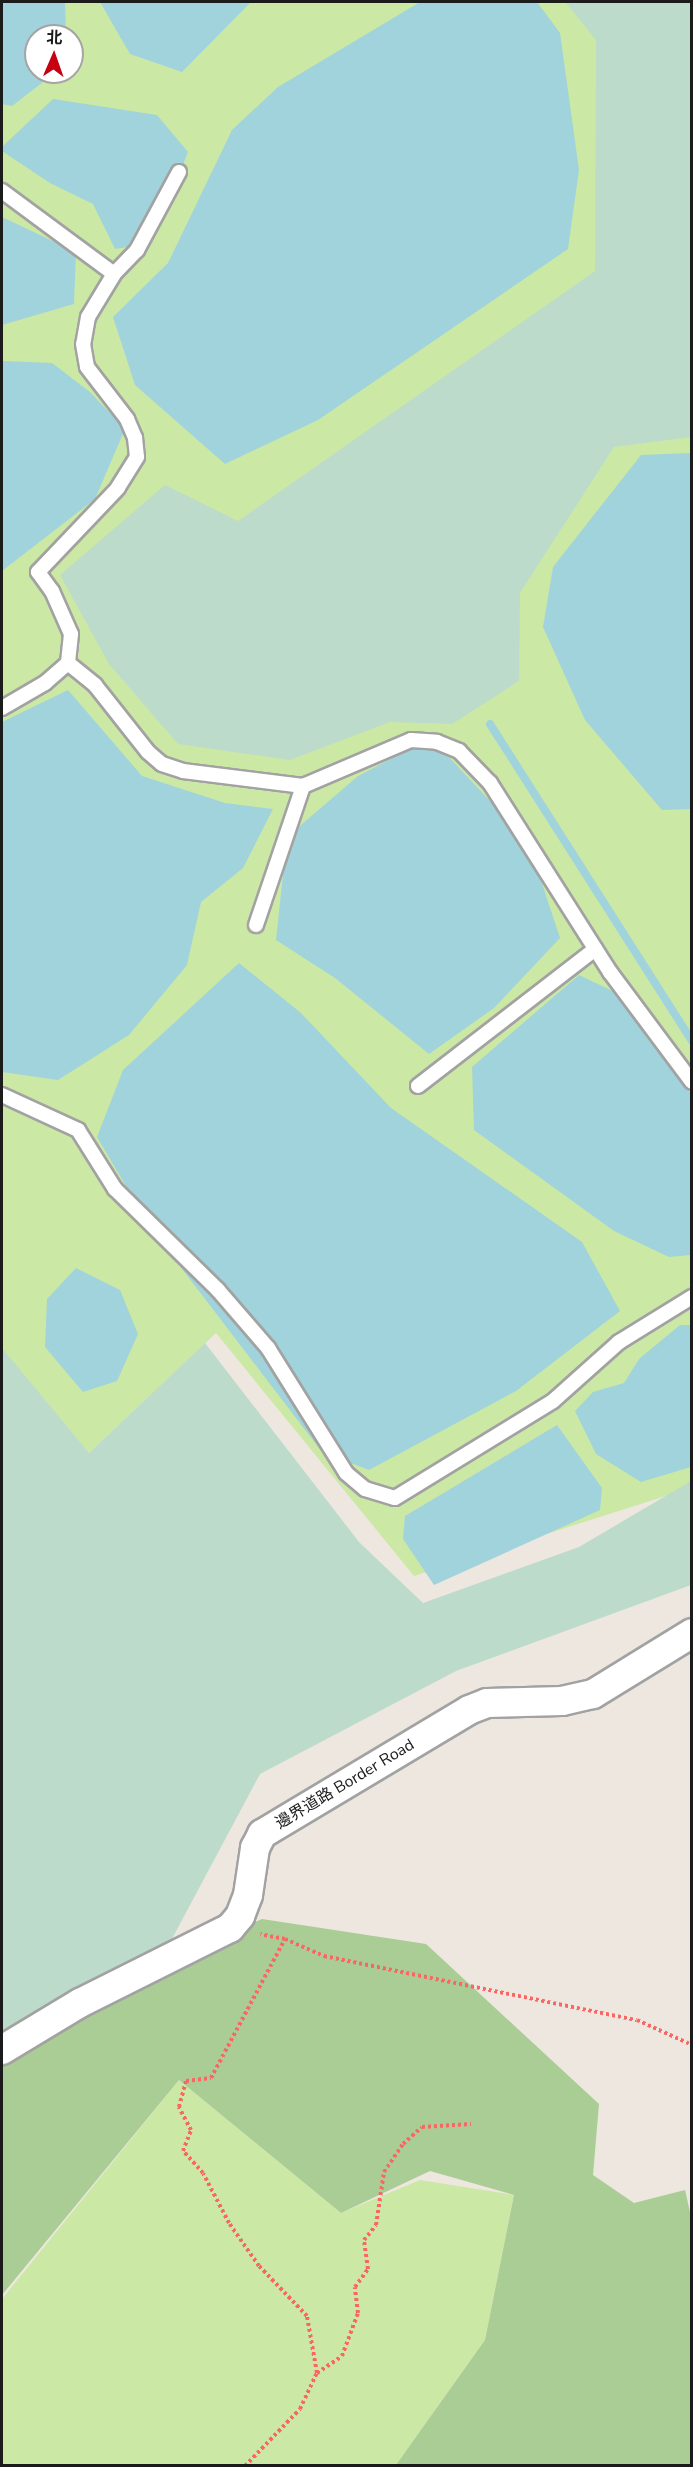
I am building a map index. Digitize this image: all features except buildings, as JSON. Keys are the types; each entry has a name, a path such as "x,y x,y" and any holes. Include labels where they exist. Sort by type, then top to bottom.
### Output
{"street":[{"name":"邊界道路 Border Road","path":"230,1928 240,1916 248,1895 255,1848 262,1834 469,1710 487,1703 562,1701 593,1694 692,1633"},
{"path":"2,2050 80,2003 230,1928"}],"lane":[{"path":"2,708 45,683 68,663 71,634 52,591 38,572 118,488 137,457 135,438 127,419 87,367 83,344 88,317 114,274 137,250 179,172"},
{"path":"2,191 114,274"},
{"path":"68,663 95,685 148,752 162,764 183,771 303,786 411,740 437,742 459,751 490,783 595,949 692,1082"},
{"path":"256,925 303,786"},
{"path":"418,1086 595,949"},
{"path":"2,1095 78,1130 115,1189 218,1290 268,1348 346,1473 365,1489 395,1498 553,1401 619,1342 692,1297"}],"path":[{"path":"230,1928 285,1939 324,1956 637,2020 692,2045"},
{"path":"285,1939 212,2078 186,2081 179,2107 191,2130 183,2151 202,2173 229,2223 260,2266 307,2316 317,2373"},
{"path":"245,2466 300,2409 317,2373 342,2356 358,2313 355,2287 368,2269 364,2240 376,2225 384,2172 403,2144 422,2127 471,2124"}],"green space":[{"path":"2,2 691,2 691,1488 414,1576 216,1333 89,1453 2,1366"},
{"path":"565,2 691,2 691,437 614,447 520,593 519,681 452,724 390,722 290,760 178,744 109,664 60,575 165,485 238,521 595,271 596,40"},
{"path":"205,1343 359,1542 423,1603 579,1547 691,1481 691,1585 456,1671 260,1774 166,1950 2,2033 2,1348 89,1453"},
{"path":"262,1919 426,1944 599,2104 593,2175 634,2203 685,2190 692,2221 691,2465 396,2465 485,2340 514,2195 430,2171 341,2213 179,2080 2,2295 2,2031"},
{"path":"179,2080 341,2213 420,2180 514,2195 485,2340 396,2465 2,2466 2,2299"}],"water":[{"path":"2,2 65,2 66,24 24,24 24,84 40,84 12,106 2,104"},
{"path":"100,2 251,2 182,72 130,54"},
{"path":"420,2 537,2 560,33 579,170 568,249 318,420 225,464 135,385 113,317 168,263 232,130 278,87"},
{"path":"53,99 157,115 188,152 152,243 115,249 93,204 50,183 2,151 2,147"},
{"path":"2,217 76,252 74,304 2,325"},
{"path":"2,361 52,363 90,392 125,429 95,499 2,571"},
{"path":"691,453 691,809 662,810 585,720 543,627 553,567 641,455"},
{"path":"68,690 142,776 225,803 273,809 243,868 201,902 187,965 129,1035 58,1080 2,1072 2,722"},
{"path":"431,738 528,841 560,938 494,1008 429,1054 335,978 276,940 287,837 358,776"},
{"path":"239,963 301,1013 391,1108 582,1242 620,1311 516,1391 369,1470 322,1452 150,1227 97,1137 123,1070"},
{"path":"579,975 623,996 691,1094 691,1255 669,1257 614,1231 474,1130 472,1067"},
{"path":"76,1268 120,1290 138,1334 117,1381 83,1392 45,1347 47,1299"},
{"path":"680,1325 691,1325 691,1467 641,1482 596,1454 575,1411 593,1392 624,1383 639,1359"},
{"path":"557,1425 602,1488 600,1510 434,1585 403,1539 405,1516"}],"waterway":[{"path":"490,724 692,1041"}]}
